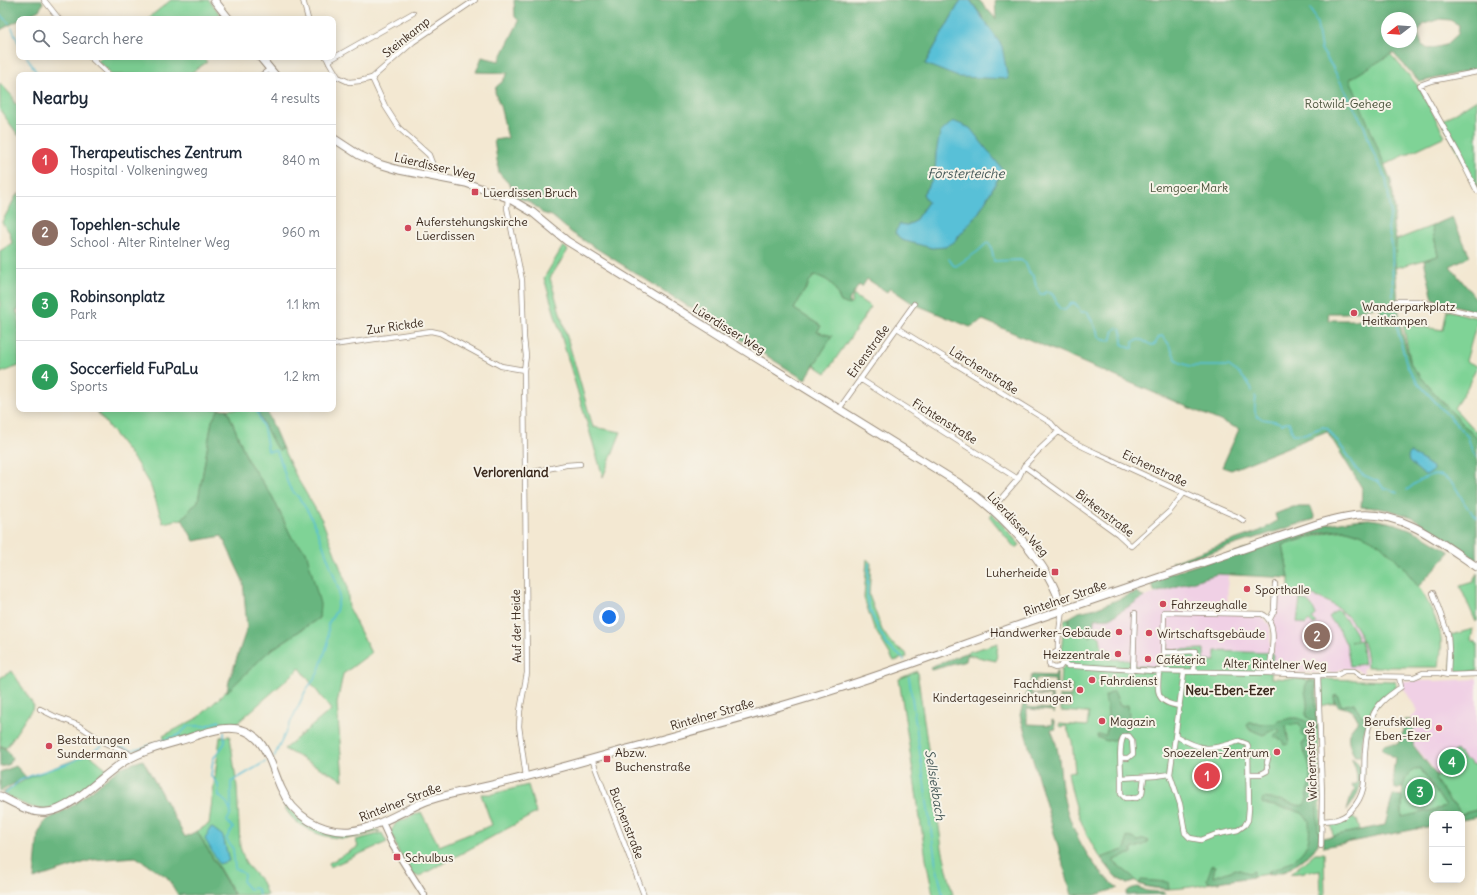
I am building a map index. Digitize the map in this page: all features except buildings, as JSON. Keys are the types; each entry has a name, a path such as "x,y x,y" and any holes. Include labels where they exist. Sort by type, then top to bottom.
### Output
{"main road":[{"path":"214,0 227,16"},
{"path":"263,60 273,72"},
{"name":"Lüerdisser Weg","path":"336,140 359,155 379,164 399,170 437,176 466,183 508,198 532,212 567,241 957,482 976,495 992,510 1035,556 1055,590 1062,610"},
{"name":"Rintelner Straße","path":"0,796 32,811 43,813 54,811 71,802 113,769 132,757 158,747 224,729 238,729 249,732 262,744 268,754 281,788 287,799 301,816 313,824 330,830 341,831 362,829 382,822 436,798 526,777 844,687 1062,610 1317,524 1344,517 1371,515 1402,522 1421,530 1477,567"}],"street":[{"path":"44,0 57,16"},
{"path":"303,0 307,16"},
{"name":"Steinkamp","path":"372,78 413,42 474,0"},
{"path":"336,54 412,13"},
{"path":"93,60 106,72"},
{"path":"328,60 335,72"},
{"path":"1477,72 1431,81 1420,85 1458,153 1477,191"},
{"path":"336,74 338,77 349,82 372,78 385,106 399,128 429,155 437,176"},
{"name":"Auf der Heide","path":"508,198 507,208 522,288 526,356 524,370 524,474 527,673 520,711 519,726 526,777"},
{"path":"1396,301 1417,301 1477,315"},
{"name":"Erlenstraße","path":"839,409 914,304"},
{"name":"Lärchenstraße","path":"897,328 1051,423 1058,432"},
{"name":"Zur Rickde","path":"336,345 431,331 440,333 501,366 524,370"},
{"name":"Fichtenstraße","path":"860,379 1018,479"},
{"path":"992,510 1018,479 1024,466 1058,432"},
{"name":"Eichenstraße","path":"1058,432 1075,442 1244,521"},
{"path":"524,474 566,465 580,464"},
{"name":"Birkenstraße","path":"1024,466 1118,534 1131,546 1170,511 1184,493"},
{"path":"1270,619 1274,611 1275,584"},
{"path":"1433,593 1448,634 1448,675"},
{"path":"1058,650 1049,660 1050,666 1055,668 1060,667 1063,663 1063,658 1058,650 1062,610"},
{"path":"1180,706 1168,704 1161,698 1157,687 1161,671 1163,652 1164,612 1262,614 1270,619 1272,623 1270,668 1268,673"},
{"path":"1133,670 1135,613"},
{"path":"1163,652 1181,653 1184,651 1195,651 1194,672"},
{"name":"Alter Rintelner Weg","path":"1063,663 1068,666 1184,672 1337,675 1344,671 1354,671 1361,676 1399,677 1414,676 1422,673 1439,673 1448,675 1477,674"},
{"path":"1176,736 1196,746 1210,748 1220,747 1239,740 1247,744 1249,814 1245,825 1238,830 1214,835 1201,840 1194,840 1185,833 1180,804 1170,774 1184,672"},
{"name":"Wichernstraße","path":"1318,675 1322,821 1321,846"},
{"path":"1322,821 1342,818 1350,812 1360,800 1364,787 1365,752 1371,721 1375,711 1381,703 1401,688 1399,677"},
{"path":"40,709 78,725 105,743 128,753 132,757"},
{"path":"1121,758 1128,758 1133,754 1132,740 1129,736 1124,736 1121,739 1121,758 1121,778 1121,794 1125,798 1138,798 1142,794 1144,777"},
{"path":"1248,753 1264,754 1268,758 1267,771 1264,773 1248,774"},
{"name":"Buchenstraße","path":"592,759 644,895"},
{"path":"1121,778 1170,774"},
{"path":"382,822 392,844 424,895"}],"shaded area":[{"path":"1217,574 1228,574 1227,614 1258,615 1270,625 1270,653 1216,651 1215,661 1204,661 1204,649 1164,667 1136,666 1128,660 1108,659 1102,650 1102,643 1093,633 1094,619 1110,618 1144,597"},
{"path":"1275,590 1301,592 1334,604 1343,611 1354,624 1363,641 1367,666 1363,669 1364,674 1356,669 1341,669 1335,673 1272,672 1274,629 1272,619"},
{"path":"1477,679 1477,810 1465,813 1465,811 1459,811 1431,766 1413,744 1414,730 1411,720 1418,711 1399,681"}],"green space":[{"path":"0,0 42,0 43,4 39,10 27,16 16,16 16,22 0,30"},
{"path":"171,0 209,0 222,16 151,16"},
{"name":"Lemgoer Mark","path":"514,0 961,0 925,64 984,19 970,0 979,0 996,19 995,0 1477,0 1477,69 1420,82 1393,53 1350,79 1391,181 1395,210 1393,225 1396,240 1395,268 1400,324 1411,365 1435,394 1477,439 1477,560 1412,517 1389,510 1361,507 1362,488 1327,431 1231,470 1222,467 1239,429 983,320 970,327 912,303 890,288 887,292 867,279 862,287 859,285 849,300 849,305 841,302 832,284 826,279 815,275 808,283 794,309 821,326 817,332 832,336 805,380 572,233 552,216 542,213 527,201 516,197 510,185 499,173 494,140 508,138 495,92 496,87 502,82 508,73 476,72 482,57 499,61 519,21 515,17","holes":["1440,19 1450,20 1459,25 1458,34 1446,45 1428,49 1422,45 1418,33 1424,24","936,153 1003,170 979,212 954,242 907,225 914,222 928,202 923,194 935,175","1379,306 1381,314 1355,320 1329,320 1328,313 1346,313"]},
{"name":"Rotwild-Gehege","path":"1344,0 1381,45 1381,48 1384,48 1393,57 1419,87 1445,136 1384,165 1290,169"},
{"path":"205,60 207,62 192,72 109,72 97,61"},
{"path":"0,83 13,97 14,103 16,104 16,132 0,110"},
{"path":"1477,99 1477,187 1442,121"},
{"path":"16,196 16,367 0,373 0,251 12,243 10,233 2,222"},
{"path":"1452,217 1470,256 1450,266 1477,300 1477,312 1433,299 1424,260 1438,256 1432,226"},
{"path":"1432,226 1438,256 1395,268 1396,240"},
{"path":"563,246 568,250 550,278 593,427 621,432 603,477 544,278"},
{"path":"815,275 826,279 832,284 841,302 851,304 853,295 871,307 826,373 814,365 832,336 817,332 821,326 794,309 808,286 807,284"},
{"path":"1447,310 1477,318 1466,361 1477,366 1467,388 1454,408 1475,431 1477,429 1477,439 1435,394 1411,365 1403,324 1443,330"},
{"path":"97,412 217,412 212,421 198,501 182,519 163,523 151,487 136,462"},
{"path":"217,412 228,412 248,461 272,496 292,538 306,551 320,604 319,618 268,652 227,692 229,681 247,628 243,581 222,536 194,541 182,519 198,501 212,421"},
{"path":"228,412 258,412 275,446 280,451 282,447 297,478 322,520 347,585 349,609 371,653 343,674 337,704 343,780 284,749 331,710 300,668 235,725 224,726 166,744 163,736 199,717 268,652 319,618 306,551 292,538 272,496 248,461"},
{"path":"258,412 267,412 282,447 280,451 275,446"},
{"path":"1293,507 1311,507 1315,519 1174,564 1172,562 1260,531 1277,521 1275,514"},
{"path":"992,513 1020,545 1015,548 989,516"},
{"path":"1369,519 1392,523 1412,530 1430,539 1450,552 1418,587 1399,562 1376,542 1351,531 1337,530 1314,535 1283,545 1289,578 1217,574 1155,593 1150,580 1322,525"},
{"path":"1347,530 1372,539 1390,552 1400,562 1418,587 1433,613 1438,627 1441,639 1439,667 1367,667 1361,636 1344,613 1320,598 1289,591 1289,578 1283,545 1329,532"},
{"path":"867,559 871,563 869,595 882,630 891,643 906,653 907,657 894,661 874,628 864,598"},
{"path":"1477,573 1476,622 1460,586 1473,582"},
{"path":"1136,592 1144,597 1110,618 1094,619 1093,633 1091,637 1083,631 1068,631 1069,618 1079,612 1100,607"},
{"path":"1300,599 1310,604 1314,609 1316,615 1312,619 1316,623 1313,625 1309,621 1305,625 1297,622"},
{"path":"1337,610 1349,623 1358,639 1350,642 1361,640 1364,664 1350,666 1346,642 1340,631 1329,617"},
{"path":"1065,619 1094,619 1093,633 1100,637 1102,650 1108,649 1108,659 1128,660 1136,666 1164,667 1165,650 1204,649 1204,661 1215,661 1215,651 1273,653 1271,678 1317,680 1321,833 1318,844 1312,852 1286,871 1193,887 1161,889 1151,888 1136,881 1127,884 1114,873 1094,848 1080,819 1068,772 1075,771 1072,741 1066,726 1061,727 1059,724 1087,726 1089,713 1061,711 1061,707 1071,708 1071,698 1059,698 1059,696 1071,696 1072,685 1060,685 1061,669 1064,668 1064,659 1061,651"},
{"path":"1473,629 1471,640 1477,643 1477,671 1452,672 1451,635"},
{"path":"998,643 996,661 968,655 968,652"},
{"path":"968,652 966,661 931,670 930,667"},
{"path":"12,671 34,706 6,748 0,745 0,678"},
{"path":"917,671 942,848 953,895 933,895 927,865 899,679"},
{"path":"1056,671 1057,686 1055,686 1055,680 1036,679 1031,694 1052,695 1052,700 1050,700 1051,696 1030,695 1027,707 1053,709 1055,705 1054,714 1053,711 1027,709 1027,724 1052,725 1052,720 1054,721 1056,729 1051,730 1057,746 1063,794 1070,820 1082,846 1098,870 1118,888 1095,895 1072,895 1020,715 1032,675 1055,676"},
{"path":"1320,679 1395,681 1396,688 1376,707 1372,708 1369,720 1360,714 1354,703 1342,706 1334,696 1335,703 1320,706"},
{"path":"1308,681 1315,682 1316,722 1306,717 1307,706 1305,687"},
{"path":"1114,691 1120,706 1128,705 1129,714 1125,732 1117,739 1107,741 1097,737 1097,735 1106,735 1108,714 1105,696"},
{"path":"1337,695 1342,706 1354,703 1360,714 1369,720 1363,735 1361,756 1355,756 1349,740 1350,731 1358,720 1355,714 1336,703 1334,696"},
{"path":"1298,718 1317,726 1318,729 1314,729 1318,832 1320,833 1318,844 1312,852 1286,871 1268,875 1269,871 1288,863 1304,850 1309,837 1309,821 1302,813 1263,804 1263,798 1305,805 1309,787 1310,768 1302,743 1306,741 1305,737 1301,735 1302,729 1299,723 1286,726 1289,744 1284,745 1282,740 1273,736 1280,731 1278,729 1263,735 1249,729 1247,725 1249,723 1274,724 1278,721"},
{"path":"1404,720 1411,720 1414,730 1413,745 1437,776 1435,779 1451,803 1455,804 1459,811 1429,811 1429,827 1324,847 1323,838 1385,825 1393,795 1402,796 1402,817 1446,807 1420,768 1412,771 1408,775 1403,788 1395,788 1393,774 1395,758 1382,749 1384,744 1398,744 1404,730"},
{"path":"230,736 237,787 240,847 246,864 262,882 267,895 235,895 197,831 209,824 220,737"},
{"path":"0,746 6,749 12,758 8,765 0,767"},
{"path":"1456,750 1465,761 1467,759 1472,764 1477,765 1477,810 1465,813 1465,811 1459,811 1455,804 1451,803 1435,779 1444,772 1439,763"},
{"path":"89,754 107,769 68,800 59,805 42,809 32,807 2,793 28,778"},
{"path":"1352,758 1357,762 1361,771 1361,783 1354,801 1347,810 1355,790 1351,785 1357,783 1356,771"},
{"path":"143,760 185,837 197,831 234,895 178,895 167,877 136,857 92,860 34,879 38,834 45,821 72,806 121,767"},
{"path":"16,766 26,777 0,791 0,772"},
{"path":"1420,768 1447,807 1402,818 1403,786 1407,775 1412,770"},
{"path":"528,785 536,813 418,877 416,875 414,876 398,851 391,831 396,823 421,812 439,846 492,825 481,794 492,794"},
{"path":"282,800 298,818 306,824 324,832 345,834 371,830 380,831 350,838 325,836 308,830 294,820"},
{"path":"1477,810 1477,817 1465,819 1465,813"},
{"path":"1351,816 1357,820 1360,830 1333,836 1331,825 1344,821"},
{"path":"382,833 387,842 330,867 329,863 358,847 356,840"},
{"path":"1127,837 1138,841 1144,839 1149,841 1144,845 1132,849 1132,853 1114,860 1114,862 1136,881 1127,884 1115,876 1101,858 1123,850 1126,847"},
{"path":"1315,853 1324,853 1325,895 1321,895 1320,870 1290,874"},
{"path":"1212,865 1215,866 1213,877 1236,869 1249,873 1253,871 1253,877 1210,883 1207,879"},
{"path":"1141,880 1168,882 1169,889 1149,887 1139,884"},
{"path":"1138,887 1147,891 1164,892 1165,894 1126,895 1132,888"}],"water":[{"path":"961,0 970,0 1002,46 1008,79 958,77 925,64"},
{"name":"Försterteiche","path":"953,121 970,128 1003,170 979,212 954,242 946,247 932,248 901,240 895,232 900,224 907,225 914,222 928,202 923,194 935,175 936,153 940,133"},
{"path":"1410,452 1433,467 1433,471 1426,475 1423,474 1409,462 1408,457"},
{"path":"211,827 223,836 229,861 219,864 205,839"}],"waterway":[{"path":"1311,9 1317,24 1321,49 1333,68 1364,126 1373,152 1386,179 1391,211 1388,229 1392,245 1393,296"},
{"path":"0,15 9,23"},
{"path":"12,28 16,37"},
{"path":"29,60 36,72"},
{"path":"949,259 953,265 956,266 977,252 988,242 991,247 994,261 1020,260 1025,262 1029,272 1034,277 1040,294 1044,294 1046,291 1051,293 1061,309 1064,310 1070,304 1075,303 1080,312 1088,312 1101,339 1109,341 1112,338 1114,330 1117,328"},
{"path":"1395,313 1407,366 1417,382 1468,437 1472,451 1477,457"},
{"path":"1120,329 1122,344 1130,348 1133,348 1133,342 1136,340 1141,340 1152,345 1155,344 1159,337 1162,336 1168,343 1176,359 1181,363 1190,366 1229,366 1240,374 1251,387 1252,391"},
{"path":"1255,396 1255,407 1258,417 1282,424 1289,422 1293,434 1304,434 1323,427 1327,428 1350,458 1356,469 1363,475 1379,482 1384,489 1389,489 1397,493"},
{"path":"257,412 264,429 268,451 276,451 290,488 310,515 339,590 336,611 328,624 328,643 318,673 305,692 274,757"},
{"path":"1407,490 1424,478 1435,475 1441,476 1453,484 1468,508"},
{"path":"1470,510 1477,518"},
{"name":"Sellsiekbach","path":"869,563 867,583 869,607 876,625 888,646 904,660"},
{"name":"Sellsiekbach","path":"909,677 936,865 943,895"},
{"path":"115,745 130,750 139,749 179,735 188,726 206,726 219,721 223,726"},
{"path":"224,732 225,743 213,759 211,776 218,784 219,796 227,803 231,813 227,821 233,828 226,839 233,849 235,868 244,874 243,882 249,889 255,888 258,890 259,895"},
{"path":"4,795 19,781 72,762 102,746"},
{"path":"231,811 231,782 265,762"}],"place":[{"name":"Lüerdissen Bruch","path":"475,192"},
{"name":"Auferstehungskirche Lüerdissen","path":"408,228"},
{"name":"Wanderparkplatz Heitkämpen","path":"1354,313"},
{"name":"Luherheide","path":"1055,572"},
{"name":"Sporthalle","path":"1247,589"},
{"name":"Fahrzeughalle","path":"1163,604"},
{"name":"Handwerker-Gebäude","path":"1119,632"},
{"name":"Wirtschaftsgebäude","path":"1149,633"},
{"name":"Topehlen-schule","path":"1317,636"},
{"name":"Heizzentrale","path":"1118,654"},
{"name":"Caféteria","path":"1148,659"},
{"name":"Fahrdienst","path":"1092,680"},
{"name":"Fachdienst Kindertageseinrichtungen","path":"1080,690"},
{"name":"Magazin","path":"1102,721"},
{"name":"Berufskolleg Eben-Ezer","path":"1439,728"},
{"name":"Bestattungen Sundermann","path":"49,746"},
{"name":"Snoezelen-Zentrum","path":"1277,752"},
{"name":"Abzw. Buchenstraße","path":"607,759"},
{"name":"Soccerfield FuPaLu","path":"1452,762"},
{"name":"Therapeutisches Zentrum","path":"1207,776"},
{"name":"Robinsonplatz","path":"1420,792"},
{"name":"Schulbus","path":"397,857"}],"district":[{"name":"Verlorenland","path":"511,472"},
{"name":"Neu-Eben-Ezer","path":"1230,690"}]}
